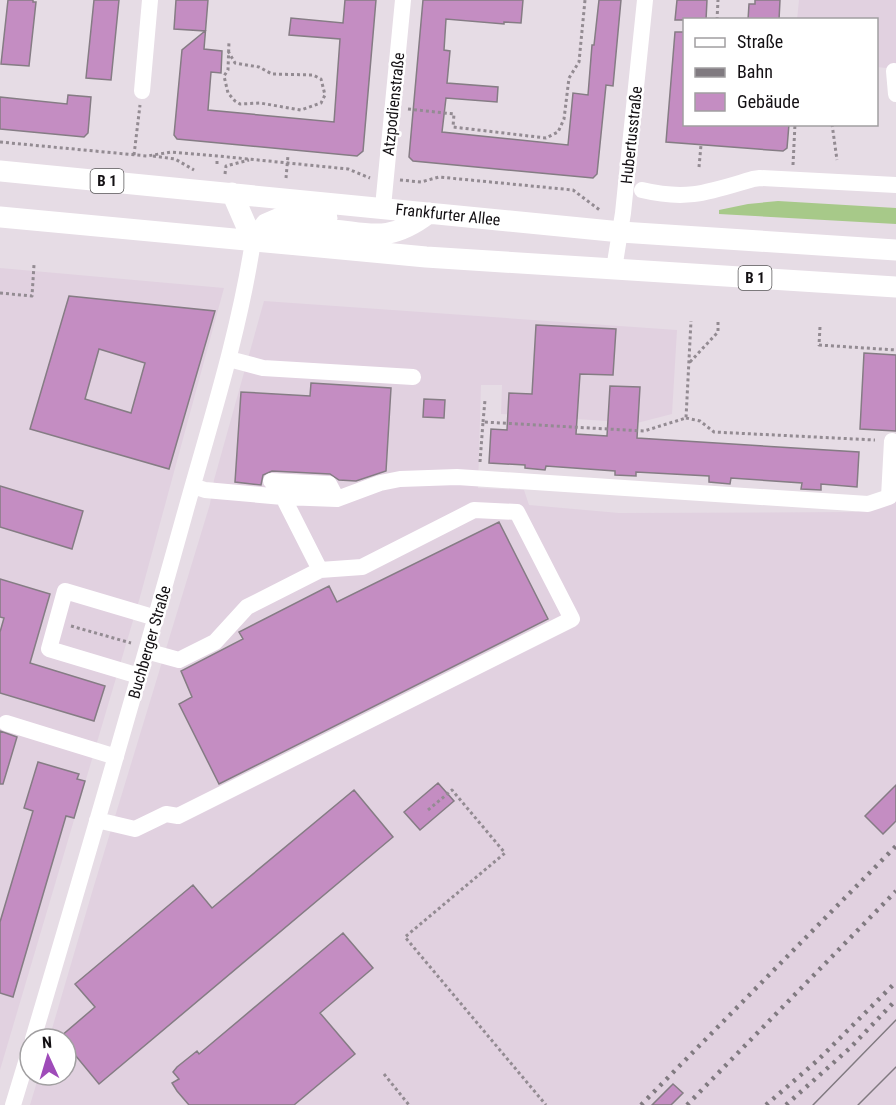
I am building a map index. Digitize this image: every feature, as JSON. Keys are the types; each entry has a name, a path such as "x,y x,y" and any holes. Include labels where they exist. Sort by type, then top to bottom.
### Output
{"main road":[{"name":"Frankfurter Allee","path":"0,171 228,183 429,213 621,232 896,250"},
{"path":"228,183 253,241"},
{"path":"253,241 266,224 287,214 363,221 383,207"},
{"path":"253,241 308,228 382,235 395,233 414,225 429,213"},
{"name":"B 1","path":"0,217 426,257 896,287"}],"street":[{"path":"142,91 150,0"},
{"name":"Atzpodienstraße","path":"383,207 403,0"},
{"name":"Hubertusstraße","path":"614,269 621,232 645,0"},
{"path":"894,71 896,94"},
{"path":"642,190 665,196 691,196 753,179 896,185"},
{"name":"Buchberger Straße","path":"37,1027 229,359 245,292 253,241"},
{"path":"229,359 263,368 413,377"},
{"path":"193,486 205,490 337,499 380,483 400,479 457,477 868,504 889,497 892,441"},
{"path":"271,481 329,484 337,499"},
{"path":"283,497 320,570"},
{"path":"97,820 135,829 166,814 178,816 572,620 517,512 474,510 362,567 320,570 247,607 215,642 179,660 147,649"},
{"path":"139,676 49,649 65,591 156,618"},
{"path":"6,723 116,757"},
{"path":"13,1105 18,1087"}],"path":[{"path":"393,107 454,114 453,127 546,138 558,132 564,119 569,78 579,62 585,0"},
{"path":"717,18 718,0"},
{"path":"228,51 236,63 259,67 272,74 313,75 321,79 325,95 321,102 301,110 260,103 240,104 228,93 224,76 228,70 228,51 229,41"},
{"path":"134,155 142,91"},
{"path":"792,179 795,126"},
{"path":"832,126 837,160"},
{"path":"0,142 147,156 171,152 251,159 348,169 367,177"},
{"path":"699,167 701,145"},
{"path":"286,178 288,155"},
{"path":"228,183 226,166 251,159"},
{"path":"408,181 421,182 439,177 573,190 594,206"},
{"path":"0,293 32,296 34,265"},
{"path":"686,418 691,321"},
{"path":"689,363 718,332 718,322"},
{"path":"820,327 819,345 896,350"},
{"path":"479,479 485,400"},
{"path":"483,422 644,431 686,418 699,421 714,432 892,441"},
{"path":"67,625 147,649"},
{"path":"428,810 452,790 505,853 405,937 546,1105"},
{"path":"384,1074 410,1105"}],"shaded area":[{"path":"799,0 896,0 896,69 878,67 878,18 797,18"},
{"path":"0,268 224,288 140,597 0,1070"},
{"path":"264,301 677,330 672,414 637,423 501,414 502,385 481,385 478,488 524,490 529,505 619,513 856,512 896,498 896,1105 30,1105 35,1087 78,1087 78,1027 53,1027 210,504 214,480"}],"green space":[{"path":"778,201 896,208 896,224 719,214 719,210"}],"building":[{"path":"8,0 36,2 29,66 1,64"},
{"path":"94,0 119,0 111,80 86,78"},
{"path":"176,0 208,0 204,49 222,51 221,73 211,72 208,110 334,122 340,39 289,35 291,18 343,23 345,0 376,0 363,151 357,156 177,139 174,135 182,50 205,31 174,29"},
{"path":"423,0 523,0 521,23 504,22 504,24 446,19 444,50 450,51 447,83 498,87 497,102 446,98 442,132 568,145 573,93 588,95 599,0 621,0 613,86 606,85 597,174 593,178 413,161 409,157"},
{"path":"677,0 707,0 706,18 675,20"},
{"path":"755,0 780,0 779,18 748,18 749,4 755,4"},
{"path":"675,32 683,32 683,126 789,126 787,148 783,151 666,142"},
{"path":"68,95 91,97 88,133 84,137 0,129 0,97 67,104"},
{"path":"69,296 215,311 169,469 30,429","holes":["99,349 145,363 131,413 85,399"]},
{"path":"536,325 616,329 613,375 580,374 576,434 607,436 610,386 640,387 637,438 859,452 857,487 821,484 821,490 801,489 802,483 731,478 730,484 709,482 709,476 636,472 636,476 615,475 615,471 546,466 545,470 525,468 525,465 489,463 491,429 507,430 509,393 532,394"},
{"path":"864,353 896,355 896,431 860,429"},
{"path":"311,383 391,388 386,471 356,481 339,480 330,474 272,471 263,475 261,485 235,482 241,392 310,396"},
{"path":"424,399 445,400 444,418 423,417"},
{"path":"0,486 83,511 72,549 0,527"},
{"path":"499,522 548,619 219,784 179,704 192,697 181,671 243,639 239,632 329,586 337,602"},
{"path":"0,579 50,594 30,663 105,686 94,721 0,693 0,632 4,618 0,617"},
{"path":"0,731 17,737 3,784 0,784"},
{"path":"38,762 79,774 77,779 85,781 74,818 66,816 13,997 0,993 0,922 33,811 24,808"},
{"path":"438,783 454,801 420,830 404,812"},
{"path":"896,785 896,821 883,834 865,816"},
{"path":"354,790 393,837 99,1084 78,1059 78,1027 72,1027 95,1007 75,984 193,885 212,908"},
{"path":"343,933 373,968 320,1013 355,1054 294,1105 189,1105 172,1083 179,1079 173,1072 177,1067 197,1051 199,1054"},
{"path":"673,1084 683,1093 671,1105 652,1105"}],"tram line":[{"path":"813,1105 896,1020"},
{"path":"858,1105 896,1067"}],"railway":[{"path":"641,1105 896,846"},
{"path":"687,1105 896,891"},
{"path":"766,1105 818,1060 896,982"},
{"path":"786,1105 850,1048 896,1000"}]}
